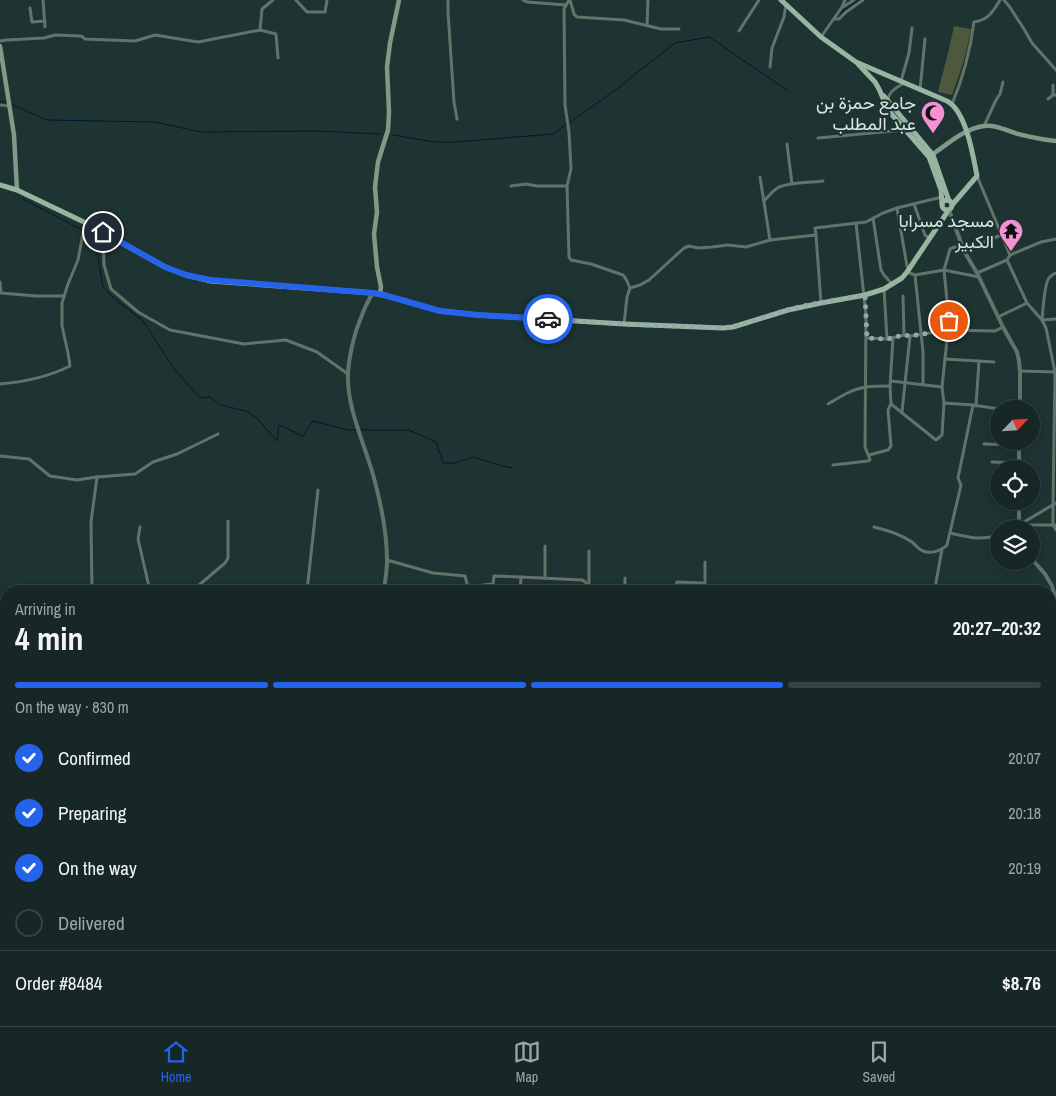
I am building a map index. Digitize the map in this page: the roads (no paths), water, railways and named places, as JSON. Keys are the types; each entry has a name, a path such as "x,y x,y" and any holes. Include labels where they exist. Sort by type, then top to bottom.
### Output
{"main road":[{"path":"380,294 381,287 374,234 377,212 376,187 378,162 388,130 390,112 387,67 399,0"},
{"path":"0,185 17,190 86,223 165,267 186,275 211,280 373,293 440,311 624,324 723,328 788,310 865,295 884,289 902,278 930,239 949,206 931,156 880,92 869,75 856,62 821,37 783,2"},
{"path":"0,46 14,135 17,190"},
{"path":"856,62 952,104 956,109 967,132 977,176 949,206 943,209 941,190 931,156 888,110 880,92"},
{"path":"931,156 950,141 984,126 992,126 1035,138 1056,141"},
{"path":"942,204 945,200 949,206"}],"street":[{"path":"43,0 45,27"},
{"path":"260,30 262,9 273,0"},
{"path":"296,0 307,12 325,12 327,0"},
{"path":"448,0 456,119"},
{"path":"523,0 566,6"},
{"path":"570,0 564,10 565,105 571,169 567,186 569,257 571,260 591,264 623,275 630,288 624,324"},
{"path":"570,0 574,14 577,17 624,20 661,29 678,29"},
{"path":"647,26 648,0"},
{"path":"739,31 759,0"},
{"path":"821,37 845,0"},
{"path":"842,7 854,0"},
{"path":"834,19 839,19 863,0"},
{"path":"952,104 962,80 971,45 974,22 988,18 1000,0"},
{"path":"1004,0 1032,43 1056,70"},
{"path":"770,67 772,48 784,17 783,2"},
{"path":"30,8 32,22 45,22"},
{"path":"888,102 890,93 902,82 909,53 912,28"},
{"path":"0,41 44,38 55,34 80,36 86,39 135,41 155,35 198,42 260,30 276,34 278,58"},
{"path":"920,90 925,39"},
{"path":"984,126 1000,94 1003,82"},
{"path":"1048,98 1055,95 1053,85"},
{"path":"0,105 10,106"},
{"path":"818,138 905,129"},
{"path":"787,144 792,184"},
{"path":"977,176 1010,255"},
{"path":"760,177 770,240"},
{"path":"764,201 777,188 800,182 823,181"},
{"path":"511,186 526,184 567,186"},
{"path":"821,303 815,228 866,222 897,208 942,197"},
{"path":"914,204 926,235 930,239"},
{"path":"949,206 964,251 1016,352 1020,371 1020,400"},
{"path":"897,208 908,270 915,275 944,270 978,275 1007,260 1010,255 1042,242 1056,239"},
{"path":"873,218 881,270 893,284"},
{"path":"0,384 56,373 70,366 62,326 62,303 78,260 86,223"},
{"path":"833,465 870,460 865,446 867,338 865,295 856,223"},
{"path":"103,232 104,265 111,289 138,312 170,330 180,332 244,344 286,340 316,352 348,374"},
{"path":"630,288 649,280 688,246 698,248 728,245 746,247 770,240 816,235"},
{"path":"964,251 1001,235"},
{"path":"891,404 936,440 942,435 944,403 942,387 949,321 944,270 950,249 953,247 957,248 962,244"},
{"path":"1007,260 1027,303 1042,320 1046,328 1055,372 1054,503 1056,530"},
{"path":"1042,320 1046,287 1049,278 1056,273"},
{"path":"915,275 924,352 923,385"},
{"path":"0,282 1,293 64,296"},
{"path":"884,289 887,339"},
{"path":"373,293 358,326 352,345 348,381 354,414 377,490 385,534 387,560 385,585"},
{"path":"903,296 904,335"},
{"path":"998,317 1027,303"},
{"path":"1042,320 1056,319"},
{"path":"867,338 887,339 948,330 995,331 1002,327"},
{"path":"902,412 910,336"},
{"path":"869,455 888,450 891,446 888,410 891,404 890,386 893,338"},
{"path":"945,359 994,362"},
{"path":"874,526 913,542 922,551 932,552 942,549 947,545 960,485 958,478 975,405 979,361"},
{"path":"1020,371 1055,372"},
{"path":"891,381 942,387"},
{"path":"828,404 847,392 866,387 890,386"},
{"path":"944,403 990,408"},
{"path":"0,456 29,459 50,476 77,480 135,474 153,462 177,454 218,434"},
{"path":"984,444 990,444"},
{"path":"92,585 91,522 97,477"},
{"path":"308,585 318,490"},
{"path":"1029,520 1054,503"},
{"path":"199,585 228,558 228,522"},
{"path":"1040,526 1055,525"},
{"path":"140,527 138,539 149,585"},
{"path":"950,533 975,539 990,537"},
{"path":"545,546 545,578"},
{"path":"936,585 942,549"},
{"path":"589,551 589,585"},
{"path":"387,560 433,572 465,576 468,585"},
{"path":"676,585 677,582 703,583 705,585 705,562"},
{"path":"1040,568 1051,585"},
{"path":"483,585 494,584 494,576 582,580 588,585"},
{"path":"520,577 520,585"},
{"path":"625,578 625,585"}],"waterway":[{"path":"841,14 859,0"},
{"path":"393,135 434,142 456,142 553,134 614,91 675,43 709,37 787,90"},
{"path":"0,102 6,102"},
{"path":"10,104 47,120 155,122 201,132 316,131 380,134"},
{"path":"23,199 82,230"},
{"path":"86,232 95,237 103,287 143,321 175,370 200,398 210,397 220,405 246,411 257,418 277,441 279,425 303,436 313,421 348,430 357,430"},
{"path":"361,430 409,430 436,442 443,463 454,463 474,457 512,468"}],"place":[{"name":"جامع حمزة بن عبد المطلب","path":"933,134"},
{"name":"مسجد مسرابا الكبير","path":"1011,252"}]}
